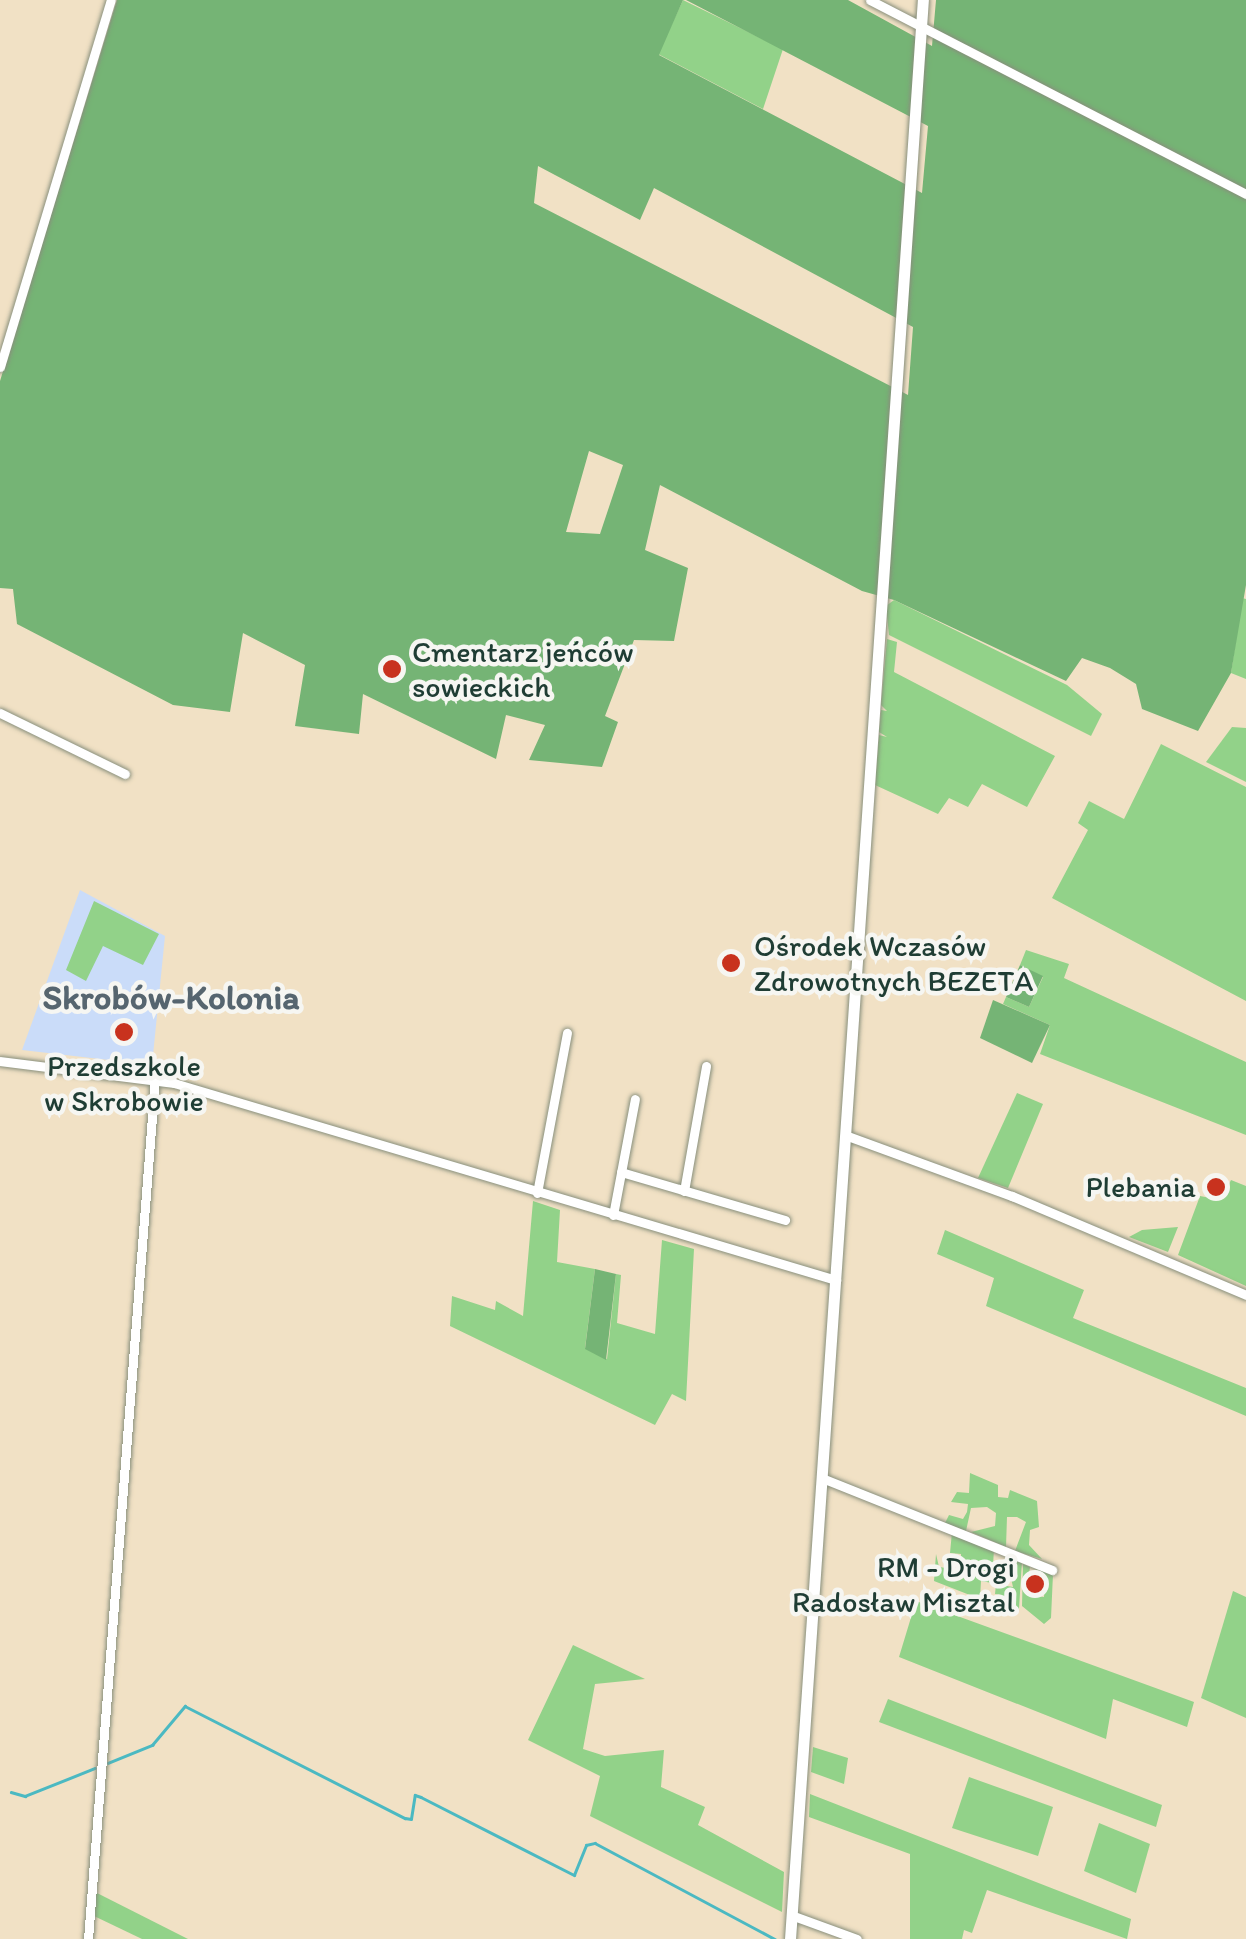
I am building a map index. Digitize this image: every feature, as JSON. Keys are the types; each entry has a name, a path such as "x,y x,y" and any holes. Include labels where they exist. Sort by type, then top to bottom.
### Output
{"main road":[{"path":"790,1939 923,0"}],"street":[{"path":"0,367 110,0"},
{"path":"870,0 1246,194"},
{"path":"0,712 125,774"},
{"path":"538,1193 566,1033"},
{"path":"0,1061 155,1078 836,1280"},
{"path":"684,1191 706,1066"},
{"path":"88,1939 155,1078"},
{"path":"613,1216 635,1099"},
{"path":"845,1135 1012,1196 1246,1295"},
{"path":"620,1172 785,1220"},
{"path":"822,1478 1052,1570"},
{"path":"791,1915 857,1939"}],"shaded area":[{"path":"80,890 165,936 152,1065 22,1050"}],"green space":[{"path":"117,0 683,0 659,55 922,193 928,126 686,0 848,0 932,46 936,0 1246,0 1246,585 1231,673 1198,731 1142,709 1136,684 1110,668 1082,658 1066,681 894,600 862,591 660,485 645,550 688,568 674,641 634,640 605,716 618,722 602,767 529,760 545,725 506,715 496,759 363,694 359,734 295,726 305,665 243,633 230,712 173,705 17,624 13,589 0,588 0,381","holes":["538,166 640,220 654,188 913,327 908,395 534,203","589,451 623,465 600,534 566,532"]},
{"path":"683,0 783,49 763,109 658,54"},
{"path":"1242,598 1246,599 1246,679 1231,673"},
{"path":"894,600 1067,685 1102,714 1091,736 889,635 886,606"},
{"path":"887,639 897,642 894,672 1055,756 1027,807 982,784 968,807 949,798 938,814 875,785 879,735 887,737 879,732 881,710 887,711 881,705"},
{"path":"1232,727 1246,728 1246,782 1206,762"},
{"path":"1161,744 1246,787 1246,1001 1052,898 1088,830 1078,823 1089,801 1124,819"},
{"path":"94,901 159,934 143,965 103,946 86,981 66,970"},
{"path":"1026,950 1069,964 1064,978 1246,1062 1246,1135 1040,1054 1050,1025 1003,1004 1006,997 1029,1007 1043,977 1020,965"},
{"path":"1020,965 1043,976 1029,1007 1006,997"},
{"path":"993,1000 1050,1025 1032,1063 980,1038"},
{"path":"1017,1093 1043,1104 1008,1188 978,1178"},
{"path":"1231,1180 1246,1186 1246,1286 1178,1255 1200,1196 1221,1200"},
{"path":"533,1201 560,1210 557,1262 595,1269 585,1348 607,1359 616,1274 621,1275 617,1323 655,1334 662,1240 694,1249 686,1401 672,1394 655,1425 450,1326 452,1296 495,1310 496,1301 523,1316"},
{"path":"1178,1227 1168,1252 1129,1237 1142,1230"},
{"path":"945,1230 1084,1290 1073,1318 1246,1388 1246,1416 986,1306 994,1278 937,1254"},
{"path":"595,1269 616,1274 606,1360 585,1349"},
{"path":"970,1473 998,1485 998,1497 1008,1498 1010,1490 1037,1501 1039,1527 1030,1530 1029,1545 1042,1559 1015,1551 1026,1522 1017,1517 1007,1517 1006,1547 971,1532 995,1526 996,1513 987,1507 971,1508 966,1531 945,1523 949,1515 963,1519 967,1512 968,1504 951,1502 957,1492 969,1493"},
{"path":"952,1532 994,1549 992,1583 981,1581 980,1599 934,1581 936,1554 939,1567 961,1570 961,1554 950,1553"},
{"path":"1006,1557 1022,1561 1019,1609 1011,1611 994,1604 1002,1595 995,1594 996,1584 1013,1587"},
{"path":"1023,1564 1030,1567 1026,1595 1044,1597 1045,1578 1035,1569 1053,1574 1051,1618 1044,1624 1022,1606"},
{"path":"1233,1591 1246,1597 1246,1718 1201,1698"},
{"path":"916,1601 1194,1702 1187,1727 1113,1699 1106,1739 899,1657"},
{"path":"573,1645 645,1679 595,1684 583,1749 605,1756 664,1750 661,1787 705,1807 698,1825 784,1872 782,1912 590,1816 600,1776 528,1740"},
{"path":"888,1699 1162,1805 1156,1827 879,1722"},
{"path":"813,1747 848,1758 844,1784 811,1772"},
{"path":"969,1777 1053,1807 1038,1856 952,1828"},
{"path":"810,1794 1131,1919 1127,1939 987,1890 972,1933 964,1930 962,1939 910,1939 910,1854 809,1817"},
{"path":"1099,1823 1150,1844 1136,1893 1084,1871"},
{"path":"95,1892 188,1939 142,1939 94,1916"}],"waterway":[{"path":"108,1763 152,1745 185,1706 405,1818 411,1819 415,1795 421,1797 574,1875 586,1845 595,1843 775,1939"},
{"path":"11,1792 25,1796 95,1768"}],"place":[{"name":"Cmentarz jeńców sowieckich","path":"392,669"},
{"name":"Ośrodek Wczasów Zdrowotnych BEZETA","path":"731,963"},
{"name":"Przedszkole w Skrobowie","path":"124,1032"},
{"name":"Plebania","path":"1216,1187"},
{"name":"RM - Drogi Radosław Misztal","path":"1035,1584"}],"district":[{"name":"Skrobów-Kolonia","path":"171,997"}]}
